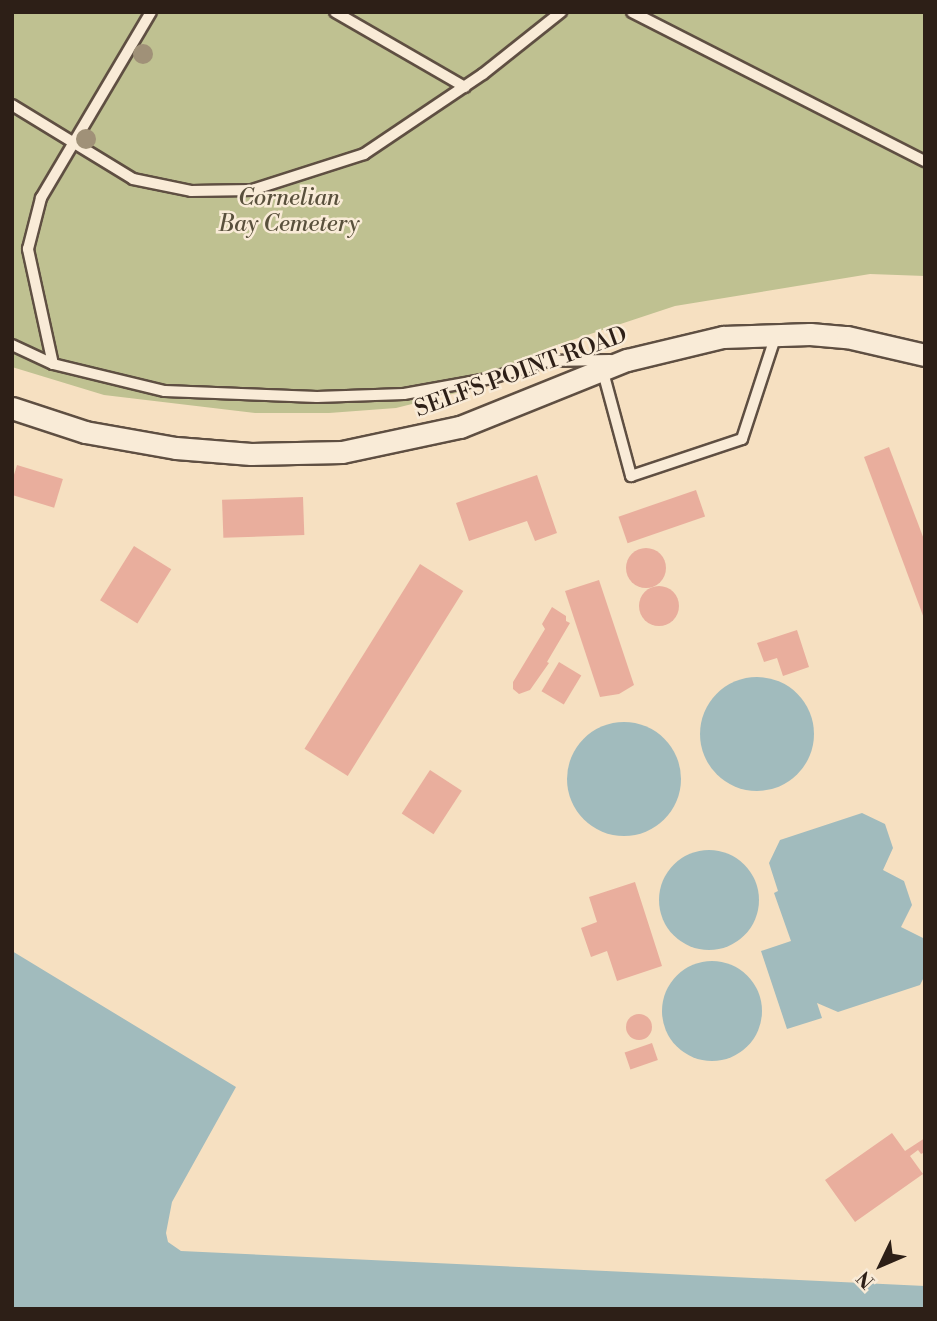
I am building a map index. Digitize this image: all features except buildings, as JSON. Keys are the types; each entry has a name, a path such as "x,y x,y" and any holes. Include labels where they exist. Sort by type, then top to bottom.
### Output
{"street":[{"name":"SELFS POINT ROAD","path":"12,408 85,432 176,448 251,454 342,452 460,426 603,372 627,360 723,337 847,337 925,355"}],"lane":[{"path":"53,364 28,250 41,198 152,12"},
{"path":"335,12 465,87"},
{"path":"12,105 71,144 133,179 191,191 252,190 364,154 465,87 561,12"},
{"path":"632,12 925,161"},
{"path":"603,372 631,476 742,439 776,335"},
{"path":"12,345 53,364 165,391 317,397 404,394 492,378 547,360 627,360"}],"green space":[{"name":"Cornelian Bay Cemetery","path":"12,12 925,12 925,276 870,274 675,306 548,348 480,387 396,408 329,413 255,413 104,395 12,367"}],"water":[{"path":"757,677 779,681 789,686 805,702 810,712 814,734 810,756 805,766 789,782 779,787 757,791 735,787 725,782 709,766 704,756 700,734 704,712 709,702 725,686 735,681"},
{"path":"624,722 646,726 665,738 677,757 681,779 677,801 665,820 646,832 624,836 602,832 583,820 571,801 567,779 571,757 583,738 602,726"},
{"path":"862,813 885,824 893,848 883,870 904,881 912,905 901,927 923,938 925,975 920,985 838,1012 817,1003 822,1018 787,1029 761,951 791,941 774,893 778,891 769,863 780,840"},
{"path":"709,850 728,854 744,865 755,881 759,900 755,919 744,935 728,946 709,950 690,946 674,935 663,919 659,900 663,881 674,865 690,854"},
{"path":"12,951 236,1087 172,1202 166,1233 168,1242 181,1251 925,1286 925,1309 12,1309"},
{"path":"712,961 731,965 747,976 758,992 762,1011 758,1030 747,1046 731,1057 712,1061 693,1057 677,1046 666,1030 662,1011 666,992 677,976 693,965"}]}
